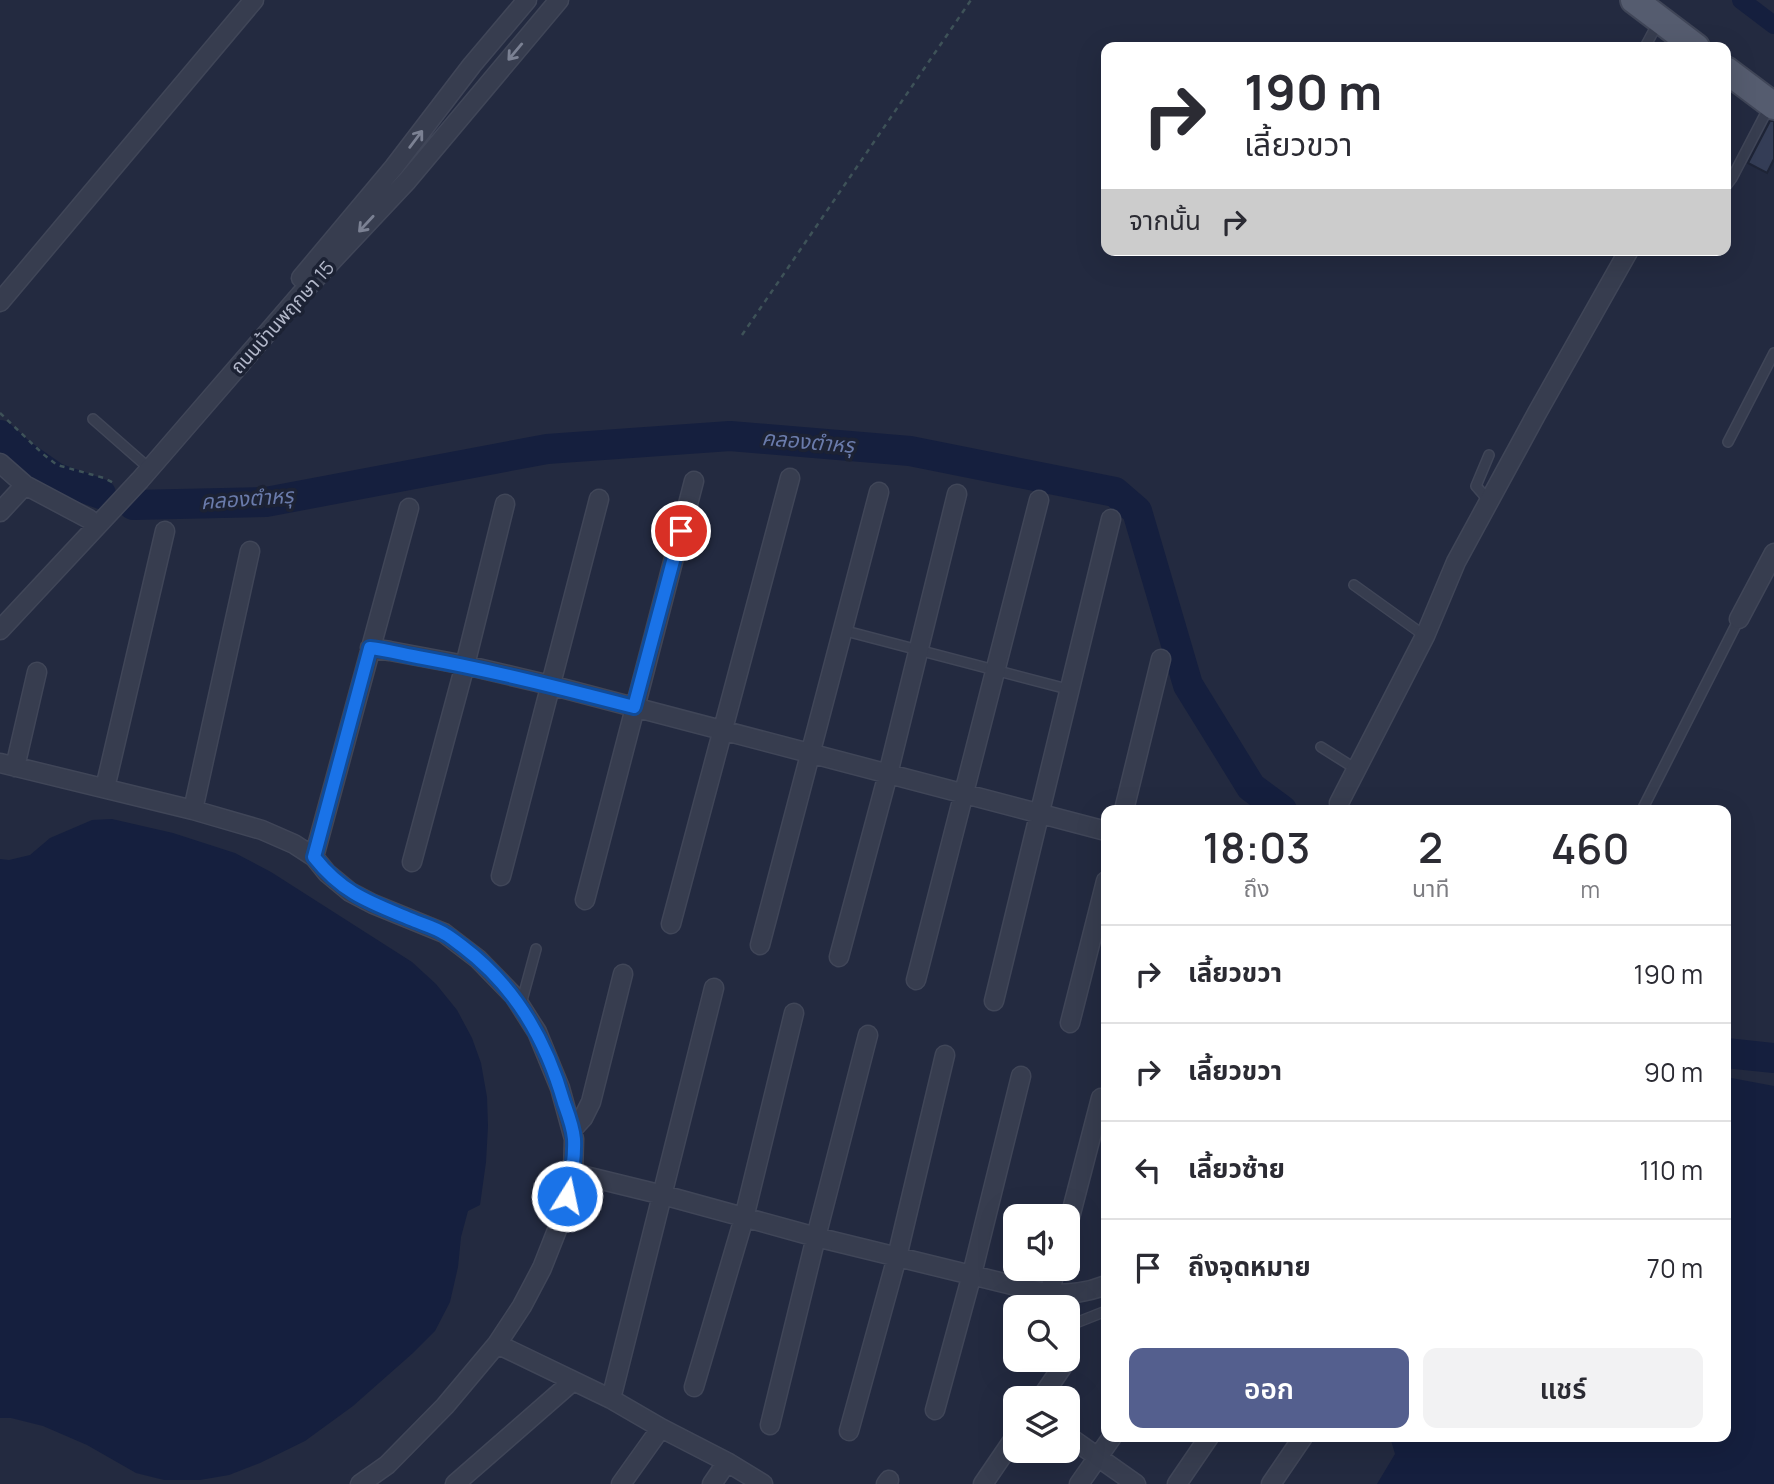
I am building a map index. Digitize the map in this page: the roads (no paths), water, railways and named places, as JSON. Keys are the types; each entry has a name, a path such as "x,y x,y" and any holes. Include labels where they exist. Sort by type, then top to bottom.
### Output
{"main road":[{"path":"1634,0 1689,42"},
{"path":"1731,78 1772,105"}],"street":[{"path":"0,302 254,0"},
{"name":"ถนนบ้านพฤกษา 15","path":"0,614 120,486 284,298 394,167 471,65 527,0"},
{"name":"ถนนบ้านพฤกษา 15","path":"0,630 140,480 300,295 407,181 559,0"},
{"path":"394,167 407,181"},
{"path":"1339,803 1424,636 1456,562 1626,256"},
{"path":"0,463 25,485 89,519"},
{"path":"671,924 790,478"},
{"path":"585,900 694,481"},
{"path":"0,512 25,485"},
{"path":"760,945 879,492"},
{"path":"839,957 888,774 957,494"},
{"path":"501,876 599,499"},
{"path":"916,981 1039,500"},
{"path":"412,862 505,504"},
{"path":"314,857 409,508"},
{"path":"994,1001 1111,519"},
{"path":"105,788 165,531"},
{"path":"192,810 250,551"},
{"path":"1739,619 1774,553"},
{"path":"370,648 465,665 550,685 1101,830"},
{"path":"1125,805 1161,659"},
{"path":"37,672 7,765 192,810 262,830 294,844 314,857 327,873 350,892 444,933 478,959 514,996 537,1032 560,1088 574,1139 573,1172 561,1220 542,1268 522,1306 497,1344 445,1406 387,1465 360,1484"},
{"path":"1070,1023 1101,901"},
{"path":"572,1130 583,1118 591,1102 623,974"},
{"path":"611,1399 714,988"},
{"path":"694,1387 744,1218 794,1013"},
{"path":"770,1425 868,1035"},
{"path":"849,1431 897,1256 945,1055"},
{"path":"936,1410 1021,1076"},
{"path":"1073,1204 1101,1098"},
{"path":"573,1172 816,1237 972,1273 1049,1294 1090,1292 1101,1288"},
{"path":"1049,1294 1053,1281"},
{"path":"497,1344 611,1399 763,1484"},
{"path":"455,1484 573,1381"},
{"path":"621,1484 661,1428"},
{"path":"1079,1484 1108,1442"},
{"path":"1177,1484 1206,1442"},
{"path":"1271,1484 1300,1442"},
{"path":"1080,1444 1136,1484"},
{"path":"983,1484 1003,1455"},
{"path":"712,1484 727,1462"}],"lane":[{"path":"1648,42 1660,20"},
{"path":"1731,179 1772,105"},
{"path":"1728,442 1774,353"},
{"path":"93,419 142,461"},
{"path":"1489,455 1476,486 1489,501"},
{"path":"1354,585 1424,636"},
{"path":"1645,805 1739,619"},
{"path":"842,630 1071,690"},
{"path":"1321,747 1356,769"},
{"path":"520,1006 536,949"},
{"path":"1080,1321 1101,1313"}],"water":[{"path":"112,819 173,833 235,853 271,872 412,962 436,984 457,1010 472,1038 481,1063 487,1097 486,1162 480,1205 468,1211 450,1302 435,1331 353,1406 305,1441 229,1475 200,1480 164,1480 136,1473 87,1445 43,1426 0,1418 0,859 9,860 30,855 50,838 92,820"},
{"path":"1731,1078 1774,1086 1774,1484 1377,1484 1395,1454 1391,1442 1731,1442"}],"waterway":[{"path":"1741,0 1774,25"},
{"name":"คลองตำหรุ","path":"0,435 56,478 101,494"},
{"name":"คลองตำหรุ","path":"133,505 266,502 547,449 730,436 910,451 1115,492 1137,511 1188,685 1251,787 1275,805"},
{"name":"คลองตำหรุ","path":"1731,1054 1774,1058"}]}
